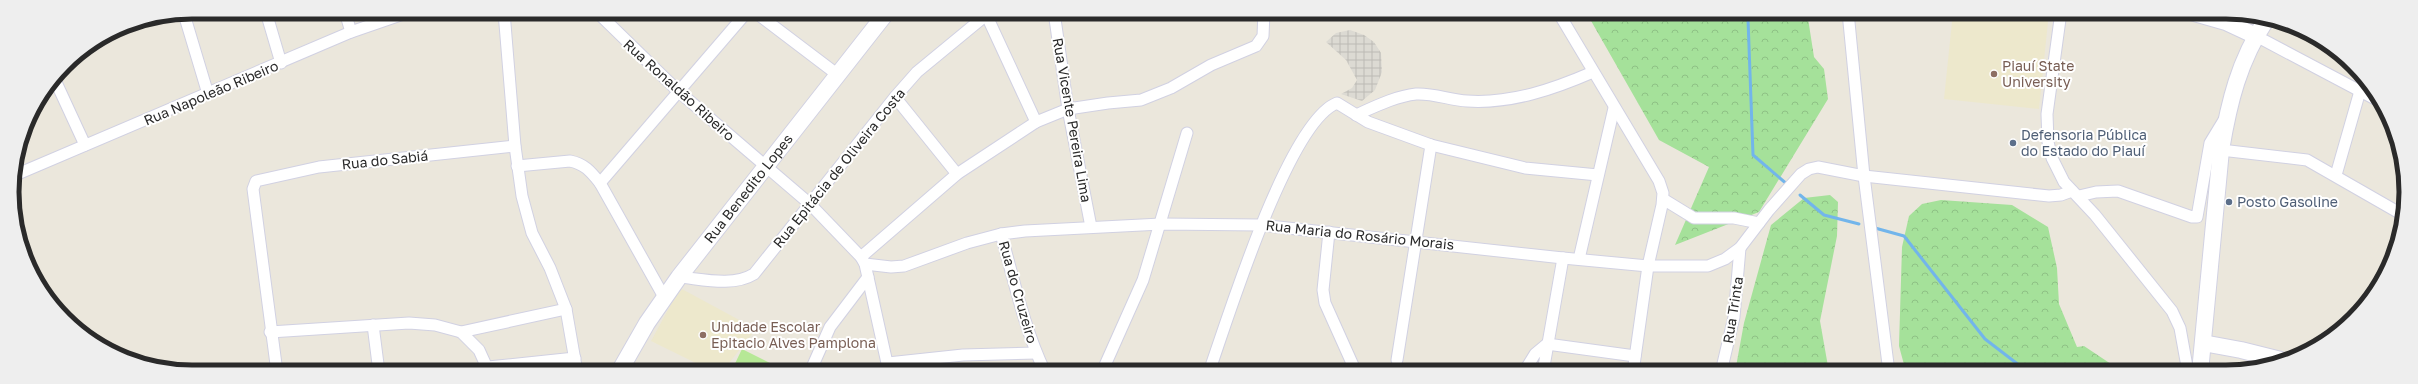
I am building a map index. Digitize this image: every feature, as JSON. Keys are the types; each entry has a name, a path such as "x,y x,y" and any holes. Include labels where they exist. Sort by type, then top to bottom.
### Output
{"main road":[{"name":"Rua Benedito Lopes","path":"623,365 664,297 764,166 882,19"},
{"path":"2216,19 2226,22 2256,36"},
{"path":"2201,365 2221,150 2226,117 2236,78 2256,36 2264,23"},
{"path":"2203,343 2274,358"}],"street":[{"path":"186,19 208,94"},
{"path":"268,19 281,63"},
{"path":"347,19 351,32"},
{"name":"Rua Napoleão Ribeiro","path":"20,173 351,32 389,19"},
{"path":"505,19 517,166 526,215 566,309 576,365"},
{"name":"Rua Ronaldão Ribeiro","path":"604,19 678,91 810,204 863,260"},
{"path":"600,183 741,19"},
{"path":"764,19 838,75"},
{"name":"Rua Epitácia de Oliveira Costa","path":"679,277 727,281 748,278 761,266 895,97 917,72 979,19"},
{"path":"987,19 1036,122"},
{"name":"Rua Vicente Pereira Lima","path":"1055,19 1068,110 1091,228"},
{"path":"888,365 863,260 957,174 1036,122 1068,110 1108,103 1141,100 1152,97 1211,65 1256,46 1262,36 1263,19"},
{"path":"1562,19 1658,181 1663,199 1648,266 1634,365"},
{"path":"1849,19 1864,176 1888,365"},
{"path":"2060,19 2047,114 2047,135 2055,167 2064,182 2076,193 2172,311 2180,328 2187,365"},
{"path":"2256,36 2370,96"},
{"path":"1356,115 1403,97 1416,94 1467,101 1513,98 1562,85 1593,72"},
{"path":"57,84 86,145"},
{"path":"2336,175 2360,91"},
{"path":"895,97 957,174"},
{"path":"1211,365 1260,225 1304,138 1319,117 1338,103 1368,122 1431,145 1525,168 1598,176"},
{"path":"1578,259 1614,108"},
{"path":"1864,176 2049,196 2118,191 2192,217 2197,217 2210,143 2226,117"},
{"path":"1105,365 1143,280 1187,133"},
{"path":"1397,360 1431,145"},
{"name":"Rua do Sabiá","path":"270,332 253,190 256,181 319,167 515,146"},
{"path":"2221,150 2300,159 2336,175 2398,212"},
{"path":"517,166 558,162 578,162 588,169 600,183 664,297"},
{"name":"Rua Maria do Rosário Morais","path":"863,260 891,267 904,266 1001,234 1161,224 1260,225 1648,266 1708,266 1725,259 1740,248 1801,174 1809,169 1818,167 1864,176"},
{"path":"1663,199 1694,218 1734,218 1760,223"},
{"path":"1329,232 1323,290 1326,303 1353,365"},
{"name":"Rua do Cruzeiro","path":"1001,234 1036,353 1042,365"},
{"name":"Rua Trinta","path":"1723,365 1734,316 1740,248"},
{"path":"1544,365 1563,258"},
{"path":"813,365 830,327 868,277"},
{"path":"276,365 270,332 424,323 461,332 566,309"},
{"path":"373,325 378,365"},
{"path":"461,332 479,350 486,365"},
{"path":"1528,365 1535,354 1547,344 1635,356"},
{"path":"900,365 963,355 1036,353"},
{"path":"520,365 575,358"}],"shaded area":[{"name":"Piauí State University","path":"1952,19 2048,19 2039,109 1944,99"},
{"path":"1350,30 1364,35 1374,42 1381,53 1382,72 1375,90 1362,101 1341,94 1352,88 1357,80 1346,60 1326,42 1336,33"},
{"name":"Unidade Escolar Epitacio Alves Pamplona","path":"680,288 756,329 728,365 700,365 651,341"}],"green space":[{"path":"1590,19 1808,19 1814,57 1824,69 1828,99 1759,212 1675,245 1709,167 1659,140"},
{"path":"1830,195 1838,202 1837,236 1820,321 1828,365 1736,365 1744,323 1771,225 1804,198"},
{"path":"1941,200 2012,205 2048,227 2057,268 2059,304 2077,347 2084,346 2112,365 1904,365 1899,346 1902,247 1909,216 1922,204"},
{"path":"742,349 774,365 734,365"}],"waterway":[{"path":"1748,19 1753,155 1788,185"},
{"path":"1800,195 1824,215 1859,224"},
{"path":"1875,228 1904,236 1985,339 2019,365"}],"place":[{"name":"Piauí State University","path":"1994,74"},
{"name":"Defensoria Pública do Estado do Piauí","path":"2013,143"},
{"name":"Posto Gasoline","path":"2229,202"},
{"name":"Unidade Escolar Epitacio Alves Pamplona","path":"703,335"}]}
